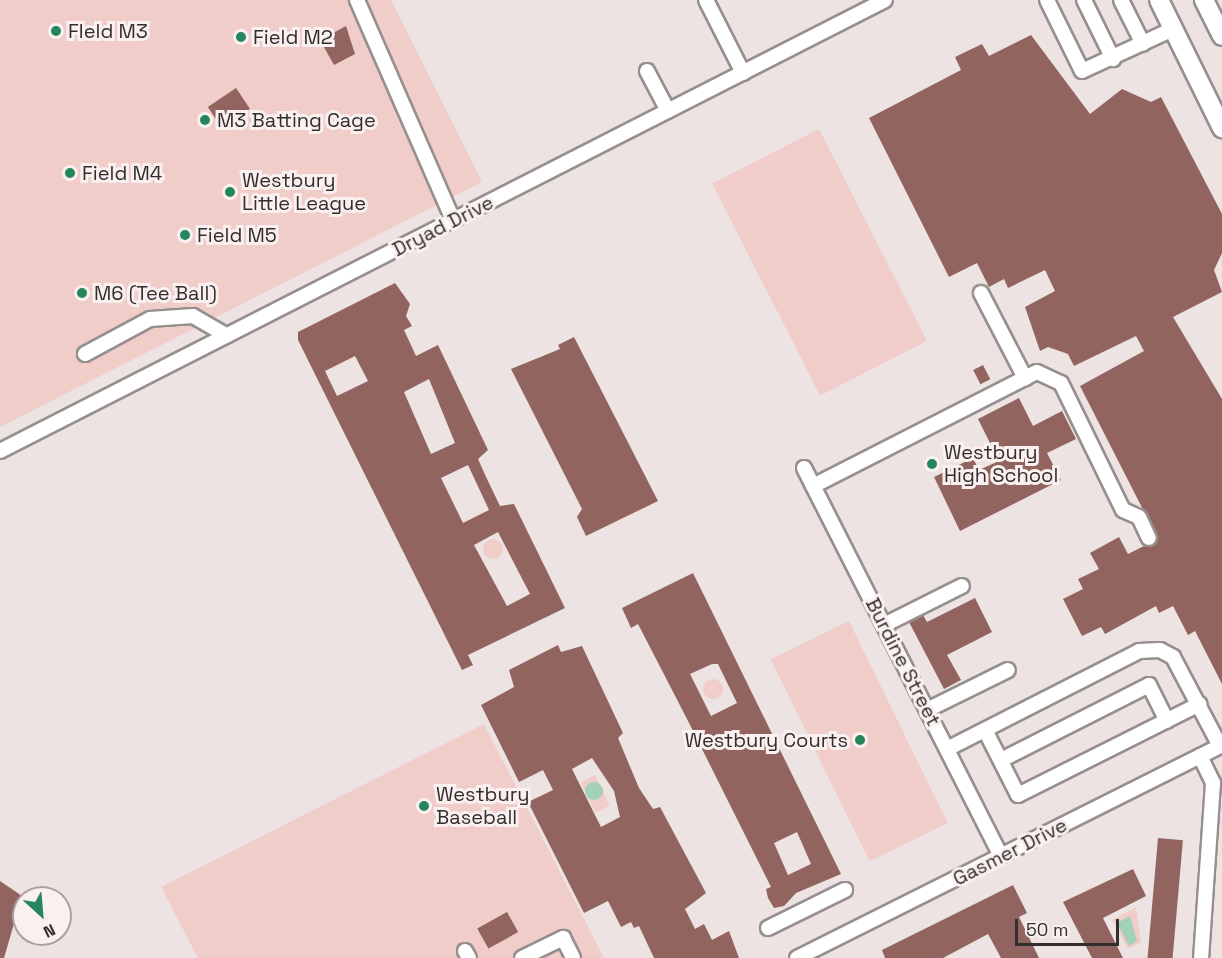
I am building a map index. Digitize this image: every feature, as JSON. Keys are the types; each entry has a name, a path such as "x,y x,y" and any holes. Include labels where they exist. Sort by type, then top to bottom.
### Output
{"main road":[{"path":"1159,0 1222,128"},
{"path":"1204,0 1222,36"}],"street":[{"path":"357,0 453,220"},
{"path":"706,0 743,73"},
{"name":"Dryad Drive","path":"0,452 885,0"},
{"path":"1047,0 1082,71 1113,59 1173,29"},
{"path":"1084,0 1113,59"},
{"path":"1120,0 1143,44"},
{"path":"647,71 668,111"},
{"path":"981,293 1025,378"},
{"path":"85,354 150,319 194,316 227,336"},
{"path":"813,486 1037,372 1060,383 1124,510 1138,517 1149,538"},
{"name":"Burdine Street","path":"804,468 1001,856"},
{"path":"884,625 962,586"},
{"path":"947,749 1139,651 1160,650 1173,657 1221,746"},
{"path":"927,710 1008,669"},
{"path":"1001,760 1149,685 1167,721"},
{"path":"985,730 1018,795 1200,704"},
{"name":"Gasmer Drive","path":"797,958 1221,746"},
{"path":"1200,756 1213,783 1215,855 1201,958"},
{"path":"768,928 845,890"},
{"path":"522,958 563,938 573,958"}],"shaded area":[{"name":"Westbury Little League","path":"0,0 391,0 482,182 0,427"},
{"path":"819,129 927,341 820,396 712,183"},
{"path":"493,539 500,542 503,549 500,556 493,559 486,556 483,549 486,542"},
{"name":"Westbury Courts","path":"849,621 948,823 869,861 771,659"},
{"path":"713,679 720,682 723,689 720,696 713,699 706,696 703,689 706,682"},
{"name":"Westbury Baseball","path":"484,724 604,958 198,958 161,887"},
{"path":"595,775 610,806 596,813 581,782"},
{"path":"594,782 600,785 603,791 600,797 594,800 588,797 585,791 588,785"},
{"path":"1136,907 1141,943 1128,949 1112,920"},
{"path":"1130,916 1137,941 1129,946 1117,923"}],"building":[{"path":"346,26 355,54 334,65 320,40"},
{"path":"1031,35 1090,114 1122,89 1151,102 1161,97 1222,214 1222,253 1214,270 1222,292 1173,317 1222,399 1222,684 1195,631 1188,635 1173,606 1159,613 1156,606 1105,634 1101,627 1082,636 1063,599 1083,589 1078,579 1099,569 1090,553 1119,537 1128,554 1158,539 1080,386 1144,351 1136,336 1074,366 1068,354 1048,347 1040,351 1025,307 1055,291 1045,270 1008,288 1004,279 989,287 977,263 949,277 869,118 961,70 955,57 982,44 989,56"},
{"path":"236,88 250,109 222,128 208,107"},
{"path":"395,283 410,304 406,316 412,326 404,330 416,356 438,345 488,450 478,459 500,506 514,504 565,608 468,655 473,665 462,670 298,340 298,332","holes":["355,356 368,381 337,396 325,371","429,379 455,443 431,454 404,392","468,465 489,510 463,523 441,478","498,532 530,594 507,606 474,545"]},
{"path":"574,337 658,501 586,536 577,517 582,509 511,369 560,349 558,345"},
{"path":"983,365 990,379 980,384 973,370"},
{"path":"1019,398 1033,426 1062,411 1076,439 1047,453 1061,480 960,531 934,477 973,458 979,470 999,461 978,419"},
{"path":"693,573 841,874 796,893 784,906 774,908 766,889 771,887 686,717 638,624 631,628 622,608","holes":["712,664 718,664 737,703 711,716 690,674","797,832 811,864 788,875 774,843"]},
{"path":"975,598 992,632 947,655 961,680 944,689 909,622 923,615 927,622"},
{"path":"558,645 561,652 582,646 623,733 618,738 639,788 653,809 660,807 706,893 685,909 695,929 704,924 712,940 729,931 739,958 654,958 639,926 634,928 631,922 621,927 608,901 584,913 528,802 553,790 543,770 519,782 481,705 514,687 509,670","holes":["592,758 614,791 620,817 601,827 572,769"]},
{"path":"1158,838 1183,840 1173,958 1148,958"},
{"path":"1133,869 1146,896 1103,918 1123,958 1092,958 1063,902"},
{"path":"0,881 12,889 12,930 4,958 0,958"},
{"path":"1013,885 1027,913 1019,917 1039,958 1001,958 988,934 943,958 885,958 882,950"},
{"path":"507,912 518,932 488,949 477,928"}],"place":[{"name":"FIeld M3","path":"56,31"},
{"name":"Field M2","path":"241,37"},
{"name":"M3 Batting Cage","path":"205,120"},
{"name":"Field M4","path":"70,173"},
{"name":"Westbury Little League","path":"230,192"},
{"name":"Field M5","path":"185,235"},
{"name":"M6 (Tee Ball)","path":"82,293"},
{"name":"Westbury High School","path":"932,464"},
{"name":"Westbury Courts","path":"860,740"},
{"name":"Westbury Baseball","path":"424,806"}]}
